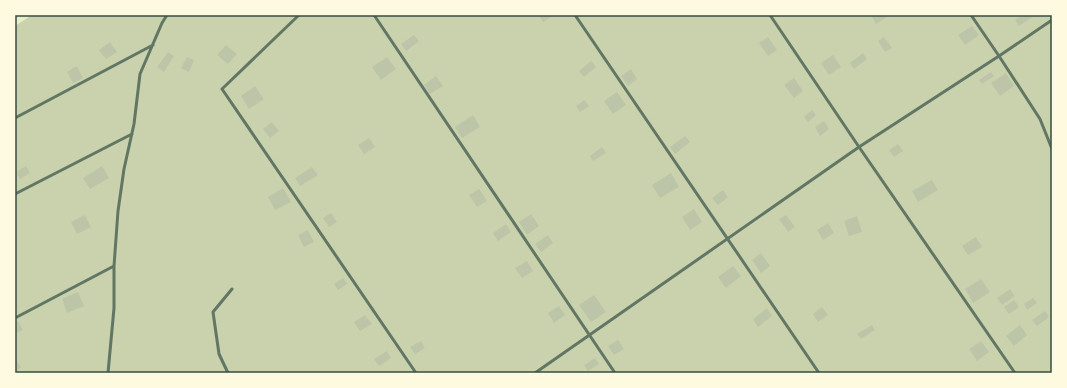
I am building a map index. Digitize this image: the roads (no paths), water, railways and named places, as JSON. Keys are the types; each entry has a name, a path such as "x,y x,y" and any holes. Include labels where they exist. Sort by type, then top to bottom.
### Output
{"lane":[{"path":"108,373 114,308 114,266 124,169 132,134 140,74 167,15"},
{"path":"299,15 222,89 416,373"},
{"path":"374,15 615,373"},
{"path":"575,15 819,373"},
{"path":"770,15 859,147 1016,373"},
{"path":"971,15 1040,119 1052,149"},
{"path":"535,373 859,147 1052,20"},
{"path":"15,118 152,45"},
{"path":"15,194 132,134"},
{"path":"15,318 114,266"},
{"path":"228,373 219,354 213,312 232,289"}]}
